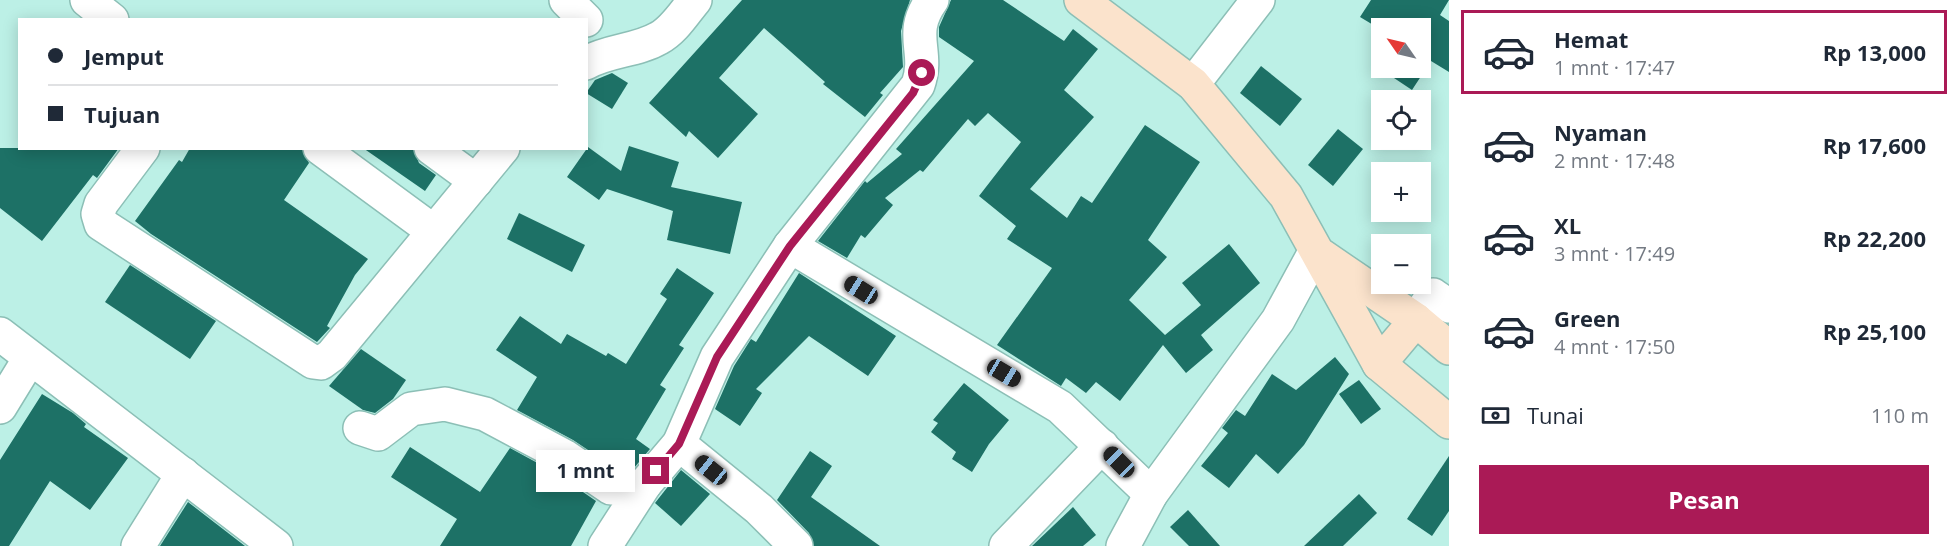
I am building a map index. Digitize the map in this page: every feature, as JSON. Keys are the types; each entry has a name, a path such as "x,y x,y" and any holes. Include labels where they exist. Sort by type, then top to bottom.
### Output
{"street":[{"path":"87,0 110,18"},
{"path":"588,62 597,57 658,39 672,28 695,0"},
{"path":"605,546 645,484 679,444 717,357 790,246 918,85 922,61 919,26 922,14 932,0"},
{"path":"1081,0 1193,84 1286,196 1378,364 1449,422"},
{"path":"1193,84 1258,0"},
{"path":"142,150 101,204 98,214 100,224 313,362 321,363 332,355 501,150"},
{"path":"323,150 433,231"},
{"path":"434,150 476,182"},
{"path":"790,246 1060,407 1151,494"},
{"path":"1315,252 1416,320 1449,348"},
{"path":"1123,546 1151,494 1278,320 1315,252"},
{"path":"1378,364 1416,320 1433,295 1449,306"},
{"path":"0,334 183,474 269,544"},
{"path":"0,407 30,358"},
{"path":"360,428 378,434 411,410 445,404 485,414 564,456 612,488 631,488 645,484"},
{"path":"679,444 759,509 796,546"},
{"path":"1006,546 1102,446"},
{"path":"138,546 183,474"}],"building":[{"path":"742,0 910,0 901,31 903,67 880,93 883,95 865,117 823,84 825,82 764,28 719,78 758,114 718,158 689,131 686,137 649,103"},
{"path":"951,0 1003,0 1064,41 1073,29 1098,49 1064,90 1094,117 1030,189 1067,218 1081,196 1092,203 1145,125 1200,162 1148,240 1167,257 1129,300 1165,335 1201,305 1182,283 1229,244 1260,283 1201,335 1213,350 1186,373 1163,345 1120,401 1096,382 1086,393 1066,378 1061,386 997,345 1052,268 1007,239 1016,226 979,196 1021,142 988,113 975,126 968,119 923,172 920,170 885,198 893,205 865,238 861,235 847,258 818,241 865,181 867,183 902,154 896,149 974,61 939,37 939,27"},
{"path":"1371,0 1449,0 1440,15 1449,21 1449,72 1431,61 1431,18 1371,18 1371,24 1360,17"},
{"path":"1261,66 1302,99 1280,126 1240,93"},
{"path":"612,73 628,83 612,109 588,94 588,90 595,80"},
{"path":"1394,78 1420,78 1412,90"},
{"path":"1338,129 1363,149 1333,186 1308,165"},
{"path":"629,146 679,162 671,187 742,202 730,254 667,240 673,211 607,189 599,200 567,177 588,147 621,171"},
{"path":"0,148 118,150 97,178 93,175 42,241 0,208"},
{"path":"189,150 303,150 309,163 284,200 368,259 355,275 327,326 330,328 317,342 151,234 135,221 179,160 182,162"},
{"path":"366,150 414,150 419,163 436,175 425,191"},
{"path":"519,213 585,245 572,272 507,239"},
{"path":"130,265 216,321 190,359 105,302"},
{"path":"677,268 714,293 679,345 684,348 660,385 666,389 636,439 650,449 634,468 615,468 573,440 517,410 537,377 496,350 520,316 561,344 567,334 606,356 608,353 626,364 667,299 660,294"},
{"path":"799,273 896,336 868,376 809,336 756,389 762,393 740,426 715,409 734,366 751,339 756,342"},
{"path":"361,349 406,380 393,399 375,413 363,410 329,386"},
{"path":"1335,357 1349,374 1304,445 1278,474 1256,454 1229,488 1201,466 1228,433 1222,428 1236,410 1245,416 1272,374 1296,390"},
{"path":"1359,380 1381,409 1361,424 1339,394"},
{"path":"964,383 1009,420 989,444 972,472 952,459 956,452 931,432 938,423 933,420"},
{"path":"42,394 73,413 86,424 84,427 128,458 90,510 50,481 9,546 0,546 0,460"},
{"path":"410,447 480,492 510,448 554,472 596,501 571,546 440,546 457,519 391,477"},
{"path":"810,451 832,466 811,497 880,546 814,546 809,533 777,500"},
{"path":"1449,456 1449,511 1432,536 1407,519"},
{"path":"681,470 710,494 681,526 655,503"},
{"path":"1359,494 1377,513 1343,546 1304,546"},
{"path":"188,502 245,546 160,546"},
{"path":"1073,507 1096,535 1083,546 1032,546"},
{"path":"1188,510 1220,546 1189,546 1170,527"}],"route":[{"path":"656,471 679,444 717,357 790,246 913,93 922,73"}]}
